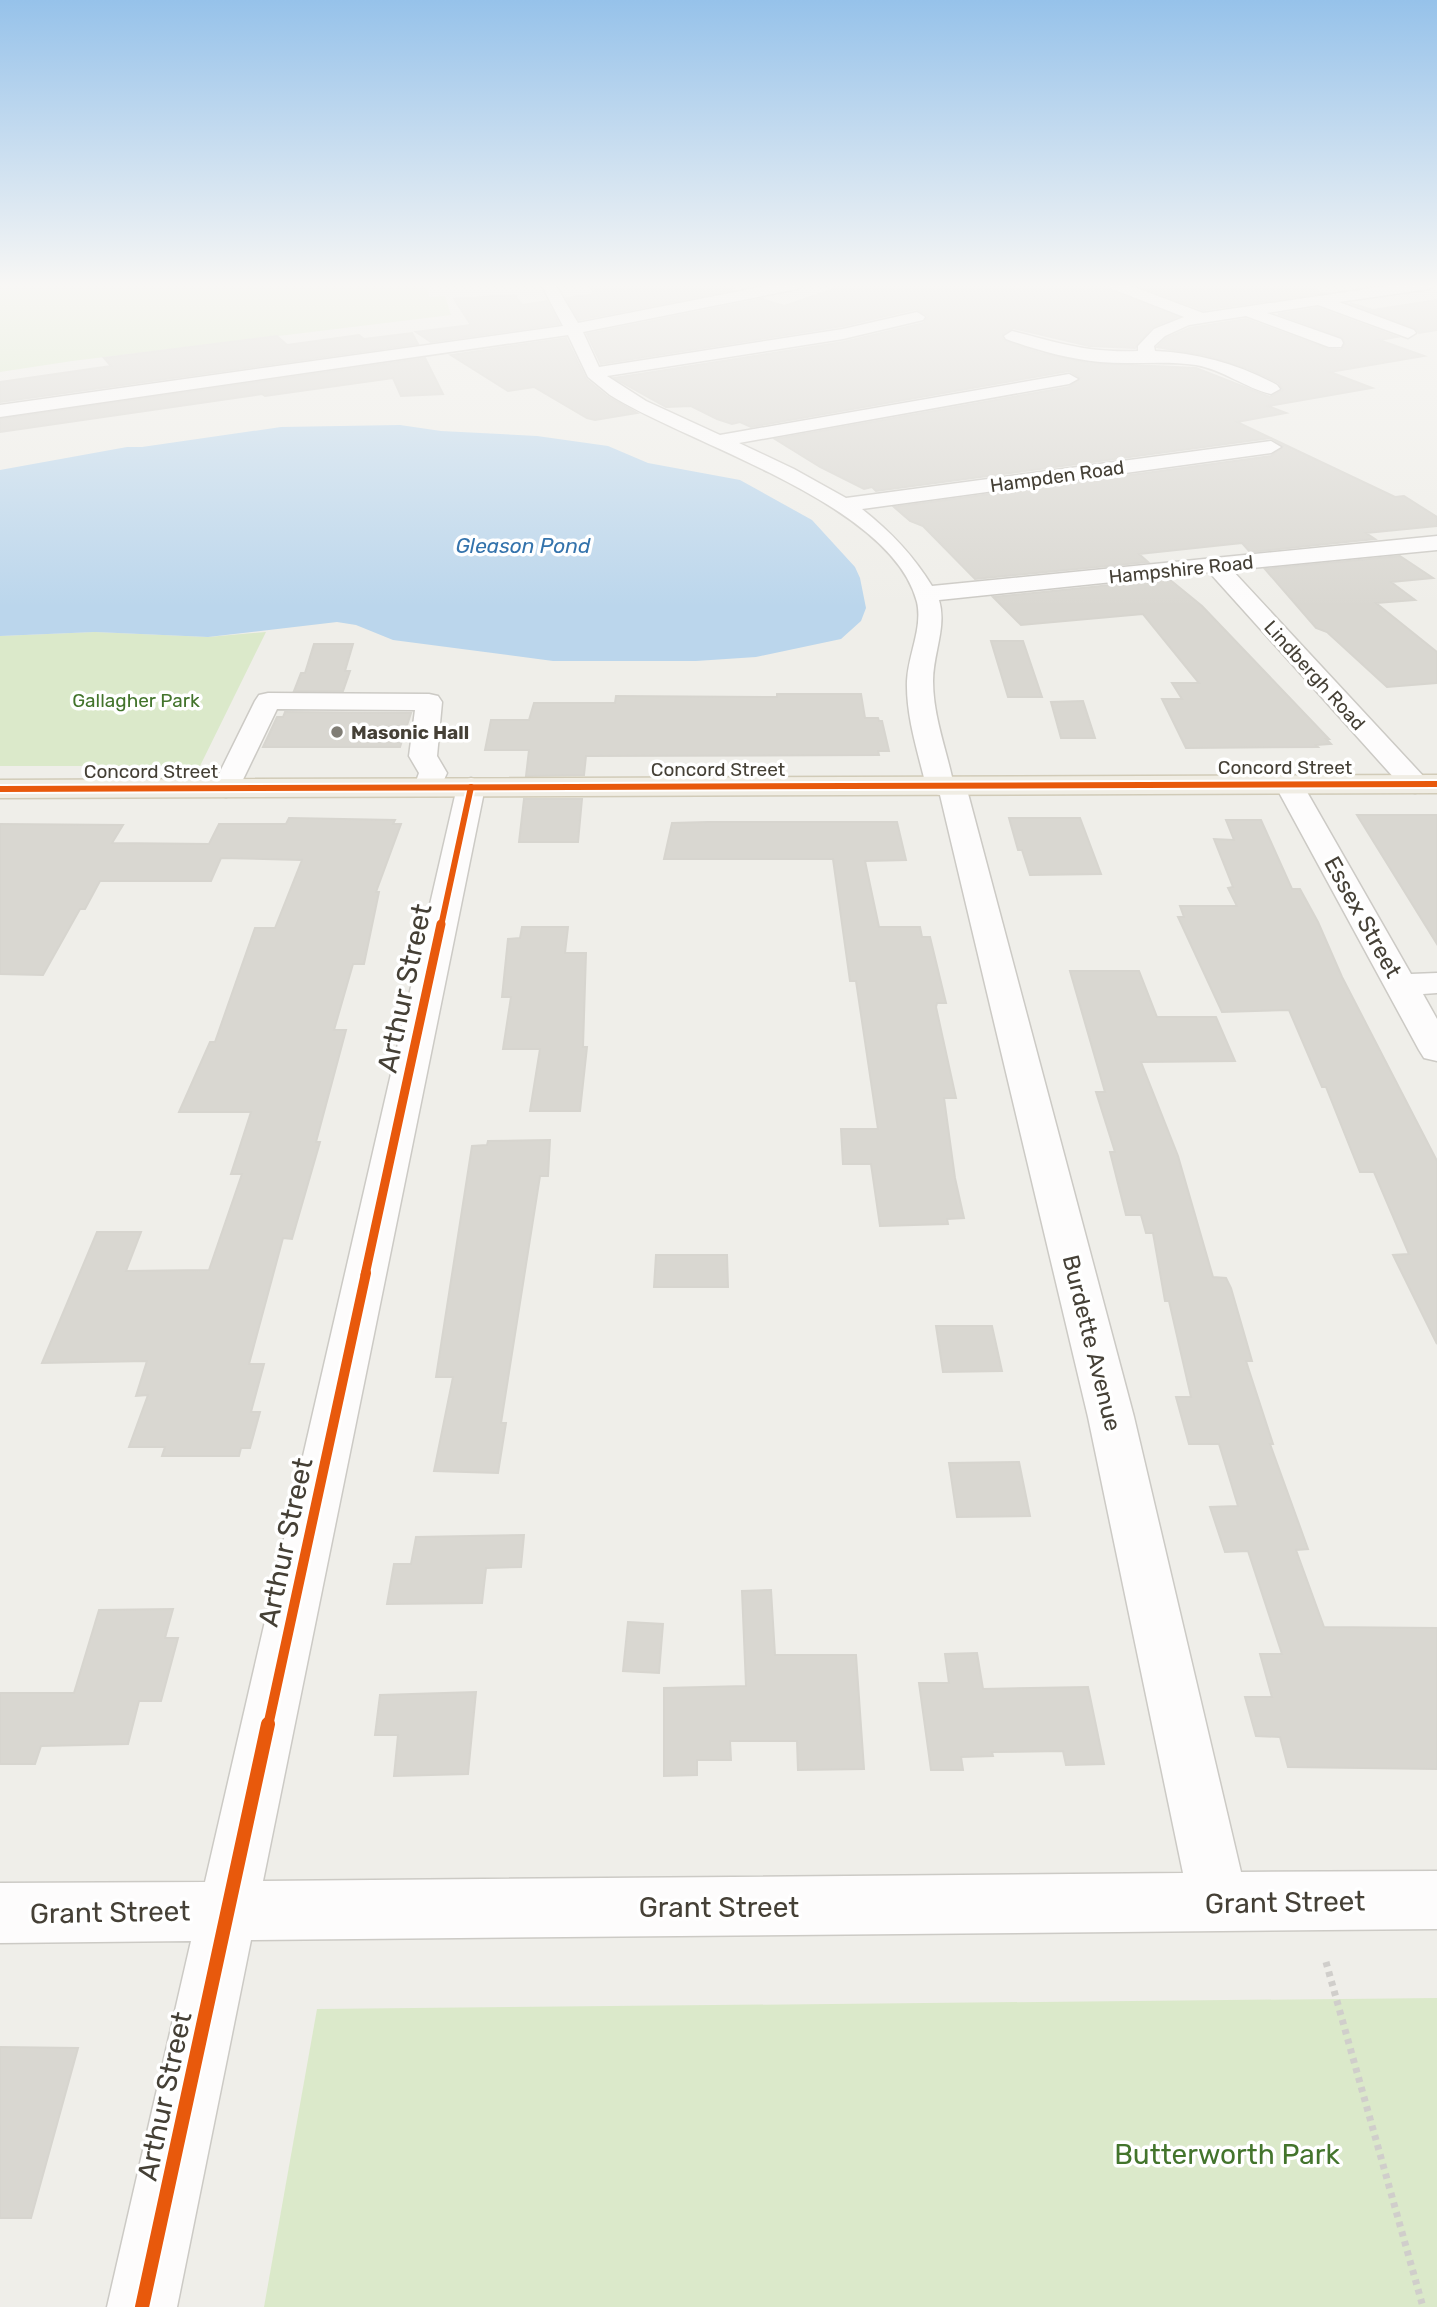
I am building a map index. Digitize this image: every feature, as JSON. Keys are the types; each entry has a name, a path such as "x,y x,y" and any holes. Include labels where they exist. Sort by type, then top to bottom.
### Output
{"main road":[{"name":"Concord Street","path":"0,789 1426,784"}],"street":[{"path":"0,411 135,392"},
{"path":"620,392 650,409 782,470 842,505 886,540 906,564 925,594"},
{"path":"719,441 998,392"},
{"name":"Hampden Road","path":"842,505 1271,447"},
{"name":"Hampshire Road","path":"925,594 1437,543"},
{"name":"Lindbergh Road","path":"1216,566 1426,784"},
{"name":"Burdette Avenue","path":"925,594 931,619 921,669 921,696 1111,1417 1219,1903"},
{"path":"226,788 268,701 429,702 423,756 433,773 449,787"},
{"name":"Essex Street","path":"1289,785 1437,1050"},
{"name":"Arthur Street","path":"142,2307 227,1911 449,787"},
{"path":"1400,984 1437,983"},
{"name":"Grant Street","path":"0,1913 1437,1900"}],"path":[{"path":"1326,1962 1423,2307"}],"green space":[{"name":"Gallagher Park","path":"95,632 208,637 266,632 200,766 0,766 0,636"},
{"name":"Butterworth Park","path":"1437,1998 1437,2307 264,2307 317,2009"}],"water":[{"name":"Gleason Pond","path":"400,425 441,431 537,436 608,446 648,463 740,480 812,520 855,567 866,608 861,621 841,639 756,657 696,661 553,661 393,640 356,625 337,622 208,637 95,632 0,636 0,470 127,447 281,427"}],"building":[{"path":"0,392 75,392 0,402"},
{"path":"190,392 296,392 265,396 262,394 0,432 0,419"},
{"path":"399,392 442,392 443,394 401,396"},
{"path":"542,392 601,392 637,413 595,420"},
{"path":"638,392 952,392 751,427 740,422 732,424 717,419 691,406 666,407"},
{"path":"1043,392 1256,392 1270,397 1280,392 1351,392 1268,406 1286,413 1237,422 1271,438 876,491 872,487 864,489 820,467 775,439"},
{"path":"1272,438 1395,497 1404,496 1437,517 1437,526 1366,533 1375,539 1250,552 1242,543 1139,554 1148,562 975,579 923,526 910,521 894,507 1271,456 1283,446"},
{"path":"1400,556 1433,578 1391,582 1415,600 1376,603 1437,652 1437,683 1387,687 1327,632 1316,628 1265,569"},
{"path":"1169,579 1202,606 1331,744 1316,745 1318,747 1186,748 1162,699 1182,699 1172,683 1199,683 1143,614 1021,625 993,597"},
{"path":"991,641 1023,641 1042,697 1008,697"},
{"path":"314,644 353,644 345,671 350,671 343,691 294,691 301,673 305,673"},
{"path":"777,694 861,694 865,718 878,718 882,721 889,751 878,751 879,755 586,756 584,775 526,776 529,750 485,750 491,720 529,720 534,703 615,703 616,696 777,697"},
{"path":"1083,701 1095,738 1061,738 1051,702"},
{"name":"Masonic Hall","path":"285,712 411,713 400,747 263,747 277,717 283,717"},
{"path":"524,799 582,799 578,842 519,842"},
{"path":"1357,815 1437,815 1437,944"},
{"path":"289,818 395,820 393,824 401,824 376,892 379,892 364,964 353,964 334,1030 346,1030 316,1142 320,1142 292,1239 283,1238 249,1364 264,1364 251,1412 260,1412 250,1448 241,1448 239,1456 162,1456 165,1447 129,1447 148,1395 136,1396 147,1361 42,1363 97,1232 141,1232 126,1271 209,1270 242,1174 231,1174 251,1112 179,1112 210,1042 215,1042 255,928 275,928 302,860 221,858 211,881 100,881 85,909 80,909 43,975 0,974 0,824 123,825 112,843 209,844 219,824 286,824"},
{"path":"1009,818 1080,818 1101,874 1030,875 1022,850 1018,850"},
{"path":"1226,820 1261,820 1292,889 1300,889 1318,922 1342,977 1437,1161 1437,1344 1393,1255 1409,1254 1374,1172 1360,1172 1326,1087 1322,1087 1289,1010 1222,1012 1178,917 1184,917 1180,906 1237,906 1228,888 1233,887 1214,839 1234,840"},
{"path":"897,822 906,860 865,861 879,927 920,927 922,937 930,937 946,1003 937,1003 936,1007 956,1098 944,1098 955,1178 964,1218 947,1219 948,1224 880,1226 871,1164 843,1164 841,1129 878,1129 856,981 850,981 833,859 664,859 672,823"},
{"path":"522,927 568,927 565,953 586,953 583,1047 587,1047 580,1111 530,1111 540,1049 503,1049 511,997 502,997 508,939 520,938"},
{"path":"1070,971 1139,971 1157,1017 1216,1017 1235,1061 1141,1062 1178,1156 1213,1277 1226,1278 1231,1288 1252,1361 1246,1361 1273,1444 1270,1444 1308,1549 1296,1550 1324,1627 1437,1628 1437,1769 1288,1767 1280,1737 1256,1736 1245,1697 1272,1697 1260,1654 1282,1654 1248,1551 1225,1552 1210,1507 1238,1506 1219,1444 1189,1444 1176,1397 1191,1397 1169,1301 1165,1301 1153,1233 1146,1233 1141,1215 1126,1215 1110,1152 1115,1152 1096,1092 1105,1092"},
{"path":"550,1140 548,1176 540,1176 501,1423 506,1423 498,1473 434,1471 453,1377 436,1377 472,1146 487,1145 488,1141"},
{"path":"656,1255 727,1255 728,1287 654,1287"},
{"path":"936,1326 992,1326 1002,1371 943,1372"},
{"path":"1019,1462 1030,1516 957,1517 949,1463"},
{"path":"524,1535 521,1567 486,1568 482,1603 387,1604 394,1564 411,1564 416,1537"},
{"path":"771,1590 775,1655 856,1655 864,1769 798,1770 797,1741 730,1741 731,1760 697,1760 697,1775 664,1776 664,1688 746,1686 742,1591"},
{"path":"173,1609 165,1638 178,1638 161,1701 139,1701 128,1744 41,1746 35,1764 0,1764 0,1693 74,1693 99,1610"},
{"path":"628,1622 663,1624 659,1673 623,1671"},
{"path":"977,1653 983,1689 1088,1687 1104,1764 1066,1765 1063,1751 992,1752 993,1756 961,1757 963,1770 931,1770 919,1683 949,1683 945,1654"},
{"path":"476,1692 468,1774 394,1776 398,1735 375,1735 380,1695"},
{"path":"0,2047 78,2048 31,2218 0,2218"}],"cycle path":[{"path":"0,789 1437,784"},
{"path":"142,2307 471,787"}],"place":[{"name":"Masonic Hall","path":"337,732"}]}
